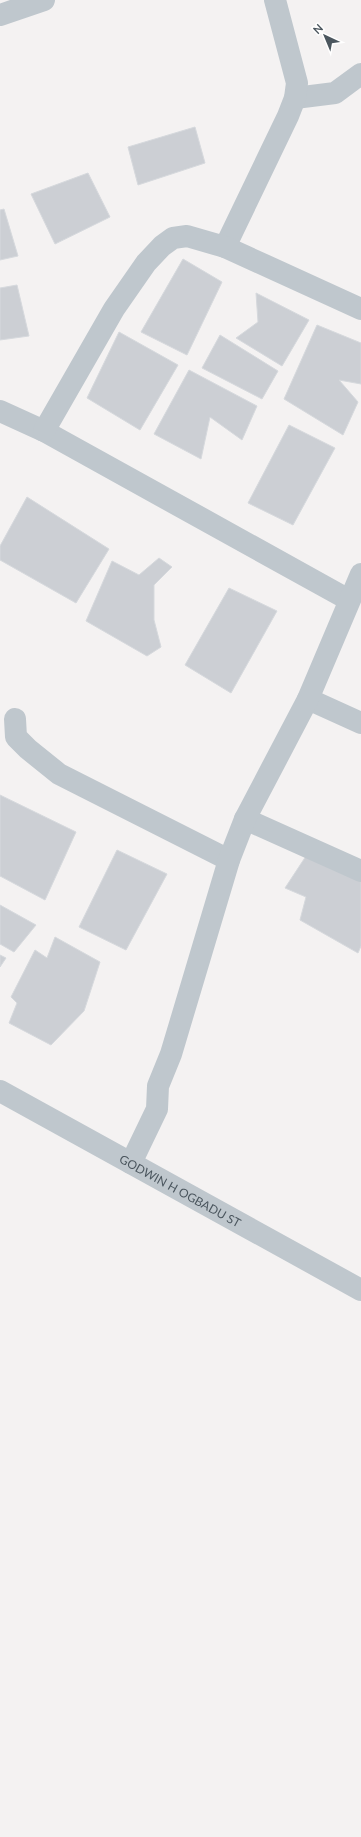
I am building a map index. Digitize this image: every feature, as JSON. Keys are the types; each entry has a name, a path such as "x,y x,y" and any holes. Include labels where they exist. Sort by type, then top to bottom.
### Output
{"street":[{"path":"0,15 44,0"},
{"path":"225,247 288,116 295,98 297,83 275,0"},
{"path":"295,98 335,92 361,74"},
{"path":"44,431 114,309 146,263 162,246 173,238 187,236 225,247 361,309"},
{"path":"0,411 44,431 349,600"},
{"path":"131,1163 157,1109 158,1086 171,1054 229,860 245,820 308,699 361,574"},
{"path":"308,699 361,723"},
{"path":"15,719 16,737 28,750 59,774 229,860"},
{"path":"245,820 361,871"},
{"name":"GODWIN H OGBADU ST","path":"0,1091 361,1290"}],"building":[{"path":"195,127 205,163 138,185 128,147"},
{"path":"88,173 110,217 55,244 31,194"},
{"path":"4,209 18,256 0,260 0,210"},
{"path":"183,259 222,282 187,355 141,332"},
{"path":"17,285 29,336 0,340 0,288"},
{"path":"256,293 309,320 282,366 236,338 258,322"},
{"path":"317,325 361,343 361,384 339,380 358,402 343,435 284,399"},
{"path":"119,332 178,365 140,430 87,398"},
{"path":"220,335 278,371 262,399 202,368"},
{"path":"189,370 257,406 242,440 210,417 201,459 154,434"},
{"path":"289,425 335,448 293,525 248,503"},
{"path":"27,497 109,549 76,603 0,560 0,546"},
{"path":"159,558 172,567 154,585 154,620 161,647 147,656 86,621 112,561 139,575"},
{"path":"229,588 277,611 231,693 185,665"},
{"path":"0,795 76,832 45,900 0,876"},
{"path":"117,850 167,874 126,950 79,927"},
{"path":"308,853 361,879 361,946 358,953 300,920 306,897 285,888"},
{"path":"0,905 36,925 14,952 0,944"},
{"path":"55,937 100,962 84,1011 51,1045 9,1023 17,1003 11,997 35,950 47,958"},
{"path":"0,955 6,958 0,967"}]}
